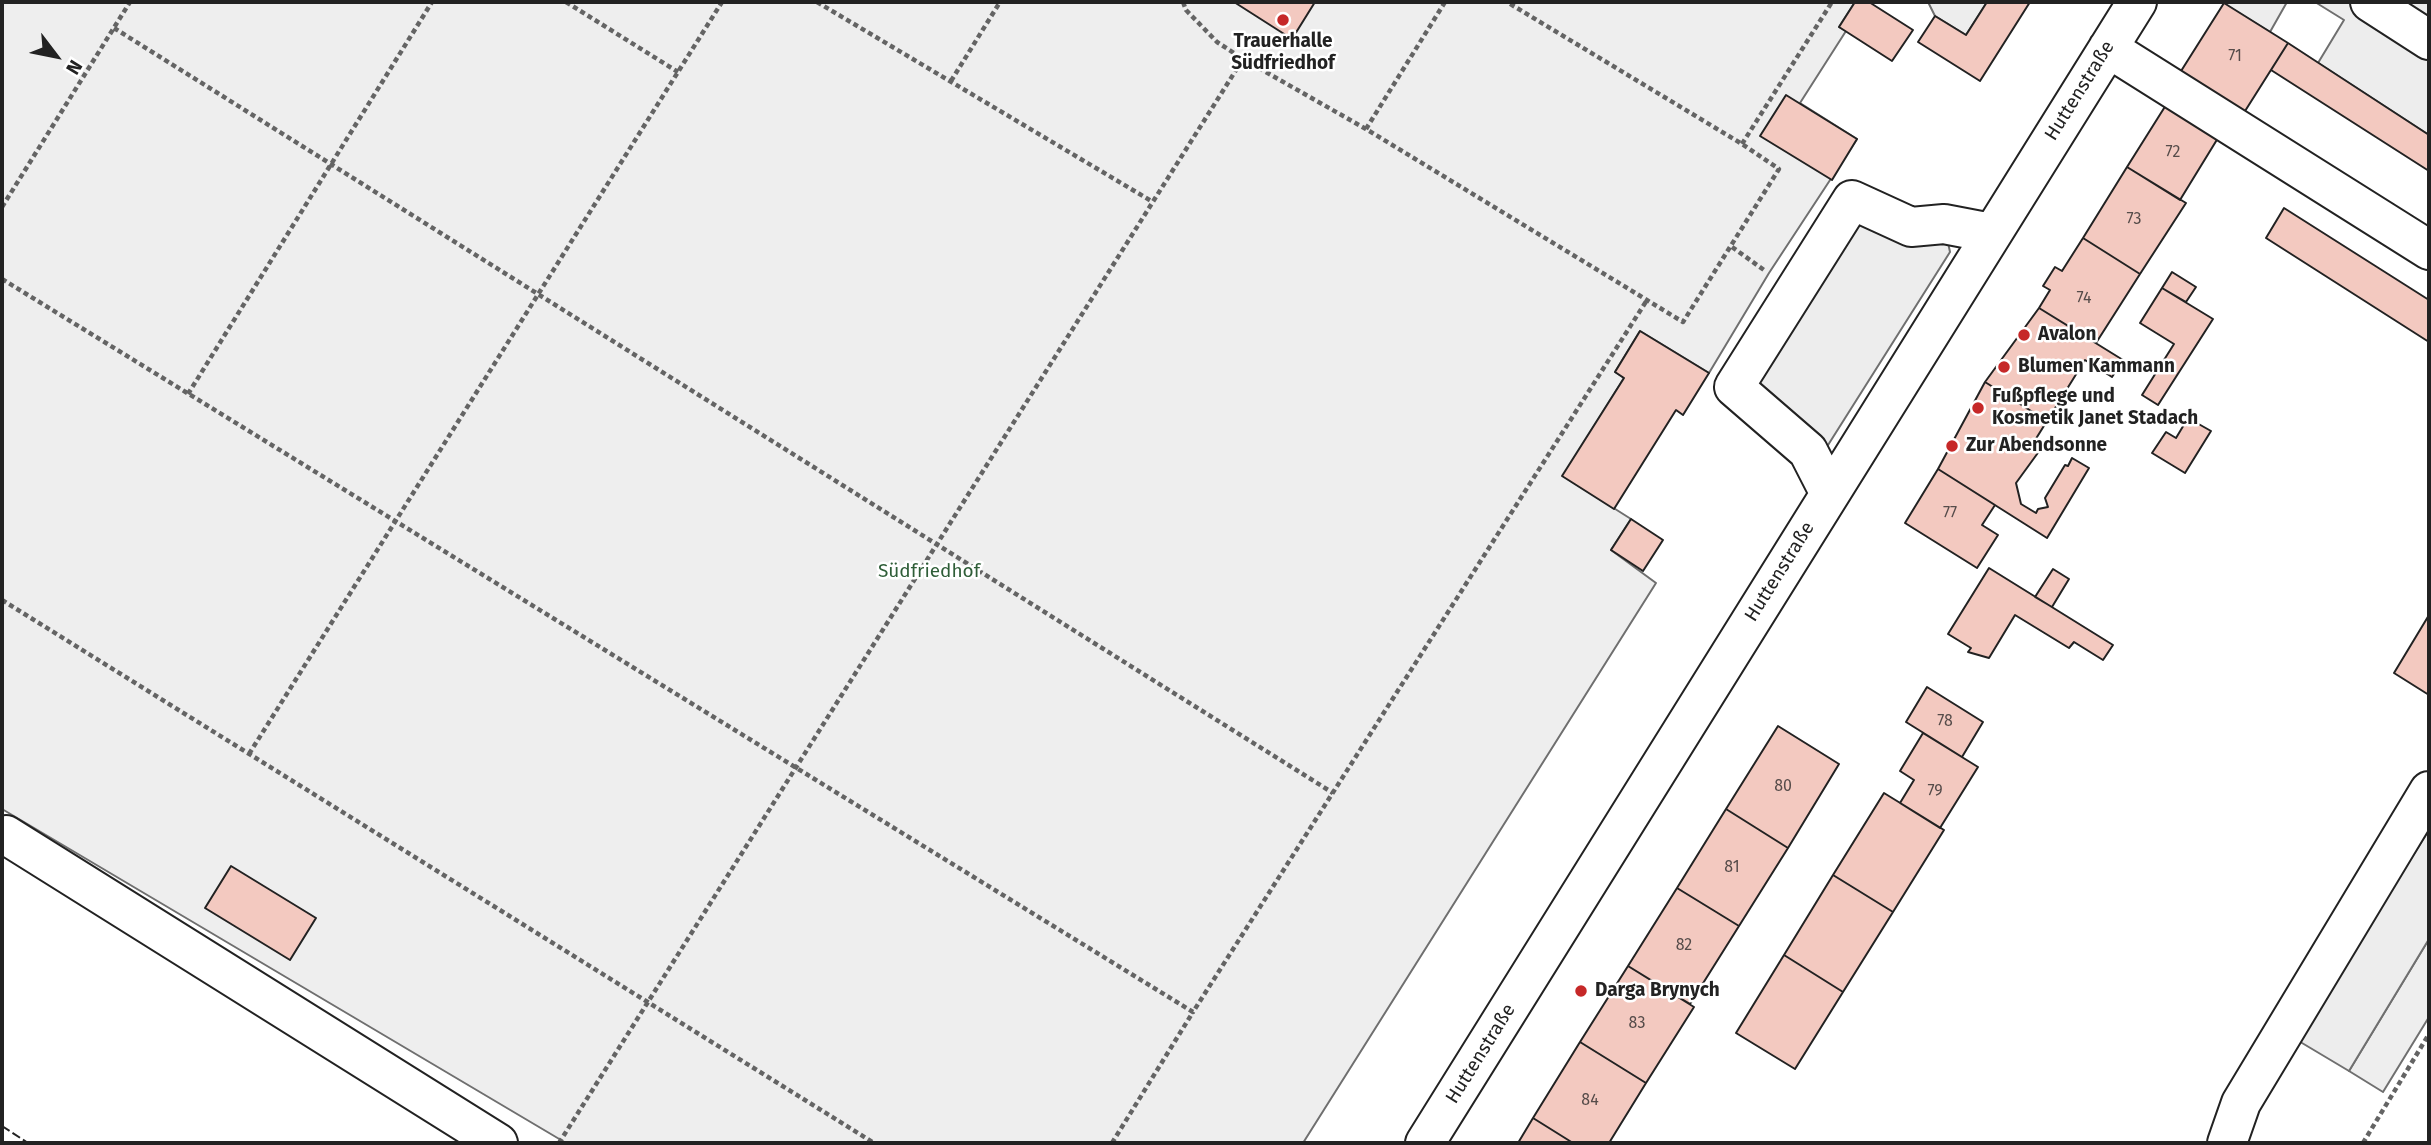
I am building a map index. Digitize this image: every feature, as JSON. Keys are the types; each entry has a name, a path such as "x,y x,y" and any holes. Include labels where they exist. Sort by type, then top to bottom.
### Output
{"street":[{"name":"Huttenstraße","path":"1425,1143 2137,2"},
{"path":"2370,2 2429,40"},
{"path":"2108,48 2429,250"},
{"path":"1829,492 1808,451 1734,387 1794,289 1852,200 1911,227 1944,225 1991,233"},
{"path":"2227,1143 2241,1103 2429,791"},
{"path":"6,835 498,1143"}],"path":[{"path":"2,207 130,2"},
{"path":"188,394 432,2"},
{"path":"566,2 678,72"},
{"path":"248,754 722,2"},
{"path":"817,2 1153,202"},
{"path":"951,81 1000,2"},
{"path":"1183,2 1186,10 1217,42 1243,59 1366,129 1684,322 1779,169 1507,2"},
{"path":"1366,129 1445,2"},
{"path":"1742,144 1832,2"},
{"path":"114,28 1333,793"},
{"path":"559,1143 1243,59"},
{"path":"2,279 1193,1012"},
{"path":"1112,1143 1647,300"},
{"path":"2,600 874,1143"},
{"path":"2363,1143 2429,1034"}],"green space":[{"name":"Südfriedhof","path":"2,2 1855,2 1839,27 1846,31 1800,103 1857,139 1769,273 1709,373 1640,331 1615,372 1624,378 1563,476 1631,519 1611,550 1656,583 1303,1143 566,1143 2,809"},
{"path":"2429,939 2429,1017 2383,1092 2349,1071"}],"shaded area":[{"path":"1928,2 1987,2 1966,35 1935,16"},
{"path":"2221,2 2287,2 2270,32"},
{"path":"2315,2 2429,2 2429,135 2318,63 2344,20"},
{"path":"1852,200 1944,224 1950,252 1823,453 1734,387"},
{"path":"2429,830 2429,939 2349,1071 2297,1040"}],"building":[{"name":"Trauerhalle Südfriedhof","path":"1234,2 1315,2 1292,39"},
{"path":"1855,2 1869,2 1913,30 1892,61 1839,27"},
{"path":"1987,2 2030,2 1980,81 1918,42 1935,16 1966,35"},
{"path":"2224,3 2288,43 2240,119 2176,79"},
{"path":"2288,43 2429,135 2429,171 2271,70"},
{"path":"1786,95 1857,139 1832,180 1760,136"},
{"path":"2166,105 2218,138 2180,200 2127,167"},
{"path":"2127,167 2186,203 2140,274 2083,238"},
{"path":"2284,208 2429,300 2429,342 2266,238"},
{"path":"2083,238 2140,274 2096,343 2039,308 2050,290 2043,286 2055,267 2062,271"},
{"path":"2172,272 2196,287 2186,302 2162,288"},
{"path":"2162,288 2213,319 2158,405 2142,395 2174,344 2140,323"},
{"path":"2039,308 2123,360 2112,377 2085,360 2047,421 1985,382"},
{"path":"1640,331 1709,373 1683,415 1676,410 1614,509 1562,476 1624,378 1615,372"},
{"path":"1985,382 2047,421 2032,445 2040,450 2016,483 2021,504 2036,513 2038,509 2048,507 2045,498 2072,458 2089,468 2047,538 1938,469"},
{"path":"2188,418 2211,431 2185,473 2152,453 2166,432 2176,438"},
{"path":"1938,469 1995,505 1982,525 1998,535 1977,568 1905,523"},
{"path":"1631,519 1663,540 1643,571 1611,550"},
{"path":"1989,568 2113,645 2103,660 2074,642 2069,648 2015,615 1989,658 1968,652 1971,648 1948,634"},
{"path":"2053,569 2069,579 2052,607 2035,597"},
{"path":"2429,615 2429,695 2394,673"},
{"path":"1927,687 1983,722 1962,757 1906,722"},
{"path":"1778,726 1839,764 1788,848 1726,809"},
{"path":"1923,733 1978,767 1940,828 1900,803 1914,780 1900,771"},
{"path":"1884,793 1944,830 1893,912 1833,875"},
{"path":"1726,809 1788,848 1739,926 1677,888"},
{"path":"231,866 316,918 290,960 205,908"},
{"path":"1833,875 1893,912 1843,992 1784,955"},
{"path":"1677,888 1739,926 1690,1004 1628,966"},
{"path":"1784,955 1843,992 1795,1069 1736,1033"},
{"path":"1628,966 1694,1007 1646,1083 1580,1042"},
{"path":"1580,1042 1646,1083 1609,1143 1573,1143 1533,1118"},
{"path":"1533,1118 1573,1143 1518,1143"}],"fence":[{"path":"2,1126 28,1143"}],"place":[{"name":"Trauerhalle Südfriedhof","path":"1283,20"},
{"name":"Avalon","path":"2024,335"},
{"name":"Blumen Kammann","path":"2004,367"},
{"name":"Fußpflege und Kosmetik Janet Stadach","path":"1978,408"},
{"name":"Zur Abendsonne","path":"1952,446"},
{"name":"Darga Brynych","path":"1581,991"}]}
